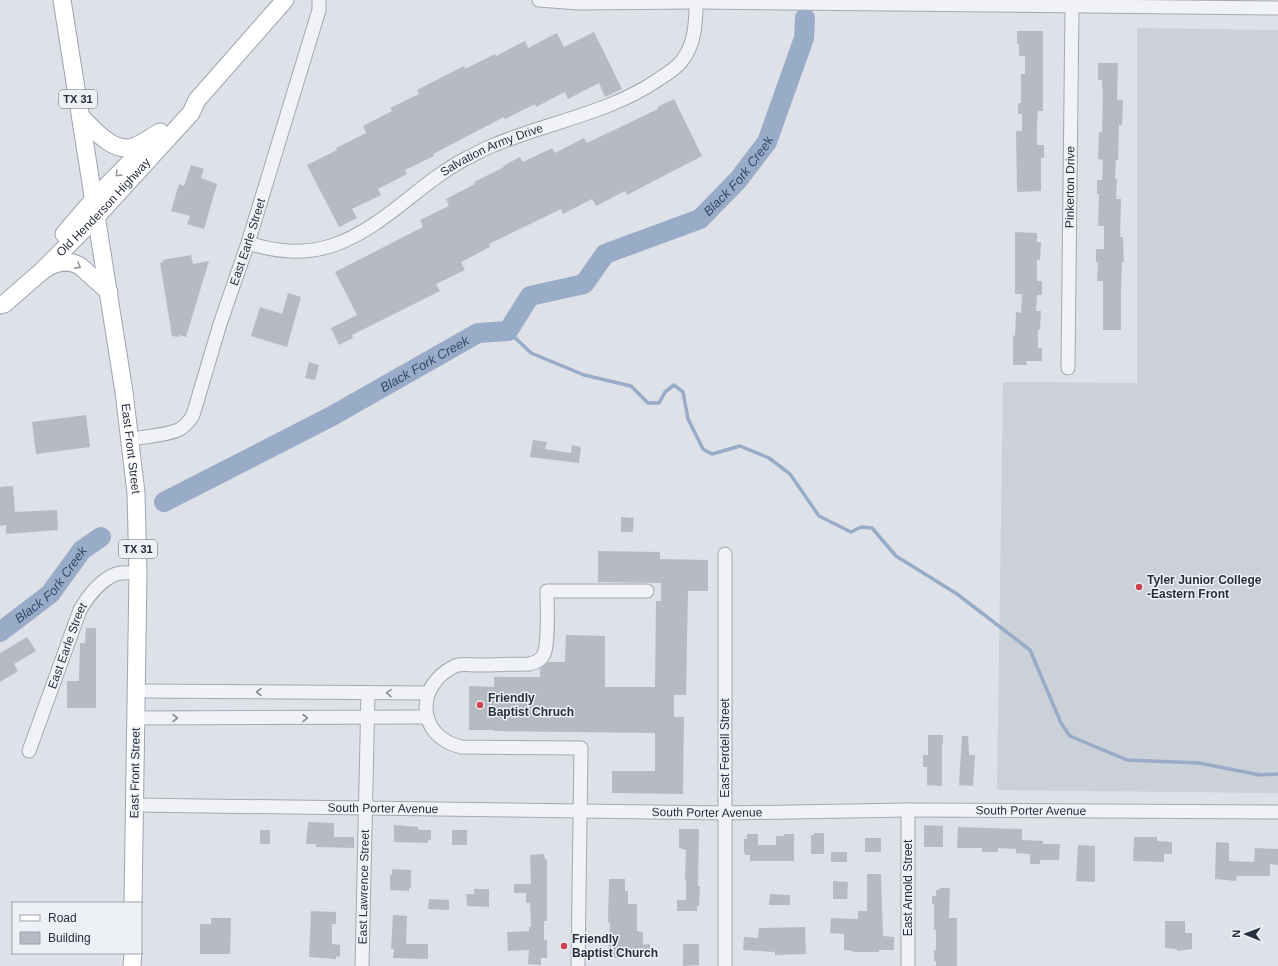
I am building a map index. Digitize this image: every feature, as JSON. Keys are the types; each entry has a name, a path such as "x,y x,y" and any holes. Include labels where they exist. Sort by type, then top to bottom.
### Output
{"main road":[{"name":"East Front Street","path":"62,0 124,392 136,493 138,573 133,902"},
{"name":"Old Henderson Highway","path":"0,305 4,304 42,271 96,216 191,112 196,100 285,0"},
{"name":"Old Henderson Highway","path":"0,294 69,230 94,199 184,106 196,100"},
{"path":"81,117 112,144 123,148 134,147 160,132"},
{"path":"42,271 57,262 75,263 108,292"},
{"path":"132,966 133,954"}],"street":[{"name":"East Earle Street","path":"130,439 179,430 190,420 193,415 220,324 248,243 319,10 319,0"},
{"path":"539,0 562,2 1003,3 1072,6 1158,3 1278,8"},
{"name":"Salvation Army Drive","path":"248,243 288,252 312,250 335,244 377,224 431,181 465,159 487,148 604,107 637,93 671,71 683,59 689,48 694,31 696,2"},
{"name":"Pinkerton Drive","path":"1068,368 1072,6"},
{"name":"East Ferdell Street","path":"725,554 725,966"},
{"name":"East Earle Street","path":"29,751 80,610 85,601 96,588 115,575 121,573 138,573"},
{"path":"578,966 581,748 461,747 451,745 442,738 426,717 428,693 433,684 444,672 457,665 529,664 540,660 544,654 546,643 547,591 647,591"},
{"path":"136,691 428,693"},
{"name":"East Lawrence Street","path":"362,966 368,693"},
{"path":"136,718 426,717"},
{"name":"South Porter Avenue","path":"135,805 725,813 908,810 1278,812"},
{"name":"East Arnold Street","path":"908,810 908,966"}],"shaded area":[{"name":"Tyler Junior College -Eastern Front","path":"1137,28 1278,30 1278,793 997,790 1003,382 1137,383"}],"building":[{"path":"1017,31 1043,31 1043,111 1038,111 1037,124 1037,145 1044,145 1044,158 1041,158 1041,191 1017,192 1016,131 1022,131 1022,114 1018,114 1018,103 1021,103 1021,74 1025,74 1025,56 1019,56"},
{"path":"594,32 622,89 605,97 599,83 568,99 565,92 536,107 535,104 505,119 504,117 433,154 434,156 405,170 407,174 378,189 381,195 352,209 357,218 339,227 307,165 366,133 363,126 392,111 390,108 419,94 417,90 464,66 465,69 495,54 496,56 525,41 528,48 557,33 564,47"},
{"path":"1098,63 1118,63 1117,100 1123,100 1122,125 1119,125 1118,160 1116,160 1115,179 1117,179 1116,199 1121,199 1120,237 1123,237 1124,262 1122,262 1121,330 1103,330 1103,281 1097,281 1098,262 1096,262 1096,249 1104,249 1104,226 1098,226 1099,194 1097,194 1097,180 1102,180 1103,160 1098,159 1099,132 1102,132 1103,89 1102,80 1098,80"},
{"path":"674,99 702,156 627,195 625,191 596,206 592,199 563,214 561,209 489,244 490,247 461,262 465,270 436,284 440,291 352,335 353,338 339,345 331,328 357,315 335,272 423,227 420,220 449,206 446,199 475,184 474,182 520,157 523,162 552,148 555,153 584,138 587,143 658,109 657,107"},
{"path":"191,165 204,169 201,178 217,184 204,229 187,224 190,216 171,211 179,184 184,186"},
{"path":"1015,232 1037,233 1037,242 1041,242 1040,260 1037,260 1037,281 1042,281 1042,295 1037,295 1036,311 1041,311 1040,330 1038,330 1038,348 1042,348 1042,361 1026,361 1027,365 1013,365 1013,335 1015,336 1016,312 1021,313 1022,294 1015,294"},
{"path":"191,255 193,264 209,261 186,337 180,335 179,337 172,336 160,263 163,262 163,260"},
{"path":"288,293 301,297 287,347 251,336 260,307 282,314"},
{"path":"309,362 319,365 315,380 305,378"},
{"path":"86,415 90,447 36,454 32,422"},
{"path":"533,440 547,442 545,449 571,453 572,445 581,447 579,463 530,457"},
{"path":"13,486 15,512 57,510 58,530 6,534 6,525 0,526 0,487"},
{"path":"621,517 634,518 633,532 621,532"},
{"path":"598,551 660,552 660,559 708,560 708,591 688,591 686,695 674,695 674,717 684,717 683,794 612,793 612,771 655,771 655,733 469,730 469,686 494,687 494,677 540,677 540,669 548,662 565,662 566,635 605,636 605,687 655,687 656,601 661,601 661,583 598,582"},
{"path":"86,628 96,628 96,708 67,708 67,681 79,681 80,643 85,643"},
{"path":"27,637 36,651 14,664 18,671 0,682 0,653"},
{"path":"928,735 943,735 942,786 927,785 927,767 923,767 923,755 928,755"},
{"path":"962,736 968,736 969,755 975,755 973,786 959,785"},
{"path":"308,822 334,823 334,837 354,837 354,848 316,847 316,844 306,844"},
{"path":"394,825 418,827 418,830 431,830 431,840 428,840 428,843 394,842"},
{"path":"924,825 943,826 943,847 924,847"},
{"path":"958,827 1022,829 1022,840 1043,841 1043,844 1060,844 1059,860 1040,860 1040,864 1030,864 1030,854 1016,853 1016,849 998,848 998,852 982,852 982,848 957,848"},
{"path":"679,829 699,829 698,886 700,886 699,906 697,906 697,911 677,911 677,900 686,900 686,850 679,848"},
{"path":"260,830 270,830 270,844 260,844"},
{"path":"452,830 467,830 467,845 452,845"},
{"path":"814,833 824,833 824,854 811,854 811,835 814,835"},
{"path":"747,834 758,834 758,845 776,845 776,836 794,834 794,861 750,861 750,855 745,855 744,851 744,839 747,839"},
{"path":"1134,837 1157,837 1157,841 1172,842 1172,854 1164,854 1164,862 1133,861"},
{"path":"865,838 881,838 881,852 865,852"},
{"path":"1216,842 1229,843 1229,861 1254,862 1255,848 1278,849 1278,865 1270,864 1270,876 1237,876 1236,881 1215,879"},
{"path":"1078,845 1095,846 1095,882 1076,881"},
{"path":"831,852 847,852 847,862 831,862"},
{"path":"544,854 545,859 547,859 547,921 544,921 544,940 547,940 547,958 541,958 541,965 528,964 529,950 508,951 507,932 529,931 529,927 531,927 530,903 526,903 526,893 514,893 514,884 531,884 530,855"},
{"path":"392,869 411,870 411,888 409,888 409,891 390,890 390,875 392,875"},
{"path":"867,874 881,874 883,936 894,937 894,950 879,950 879,952 853,952 844,950 844,934 830,933 831,918 858,919 858,911 867,911"},
{"path":"609,879 625,879 625,891 628,891 628,904 637,904 637,931 643,932 643,945 650,944 650,954 634,955 634,957 608,958 610,923 608,922"},
{"path":"833,881 848,882 847,899 833,899"},
{"path":"940,888 950,888 949,918 957,918 957,966 936,966 936,961 934,961 934,950 936,950 936,930 934,930 934,904 932,904 932,896 936,896 936,890 939,890"},
{"path":"474,889 489,889 489,907 467,906 466,894 474,894"},
{"path":"770,894 790,895 790,905 769,905"},
{"path":"429,899 449,900 449,910 428,909"},
{"path":"311,911 336,912 336,924 332,924 332,944 340,945 340,957 336,956 336,959 309,957"},
{"path":"393,915 407,916 406,944 428,944 428,959 393,958 394,949 391,949"},
{"path":"211,918 231,918 230,954 200,954 200,924 211,924"},
{"path":"1165,921 1185,921 1185,933 1192,933 1192,949 1177,951 1177,949 1165,948"},
{"path":"805,927 806,954 775,955 775,952 743,950 744,937 758,938 759,928"},
{"path":"683,944 699,944 699,965 683,966"}],"waterway":[{"name":"Black Fork Creek","path":"164,502 332,416 478,333 508,331 530,296 584,284 605,254 700,219 738,180 767,142 804,38 805,18"},
{"path":"508,331 531,353 584,375 631,386 648,403 659,403 665,392 674,385 683,392 688,419 703,449 712,454 740,446 769,458 790,474 819,516 851,532 861,527 872,528 896,556 957,594 1030,650 1061,723 1070,736 1127,760 1199,763 1260,775 1278,774"},
{"name":"Black Fork Creek","path":"0,632 50,594 82,550 101,537"}],"place":[{"name":"Tyler Junior College -Eastern Front","path":"1139,587"},
{"name":"Friendly Baptist Chruch","path":"480,705"},
{"name":"Friendly Baptist Church","path":"564,946"}]}
